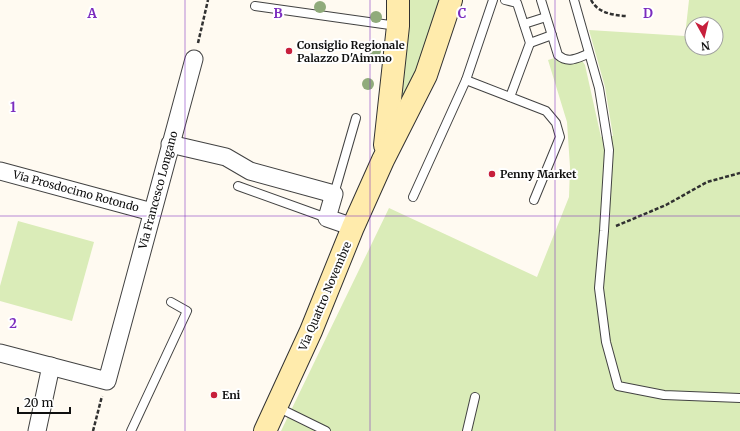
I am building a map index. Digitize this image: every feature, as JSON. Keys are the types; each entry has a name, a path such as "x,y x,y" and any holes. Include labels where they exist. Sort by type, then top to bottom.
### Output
{"main road":[{"name":"Via Quattro Novembre","path":"383,160 398,26 398,0"},
{"name":"Via Quattro Novembre","path":"265,431 311,331 353,227 383,160 426,75 451,0"}],"street":[{"name":"Via Francesco Longano","path":"106,380 194,59"},
{"path":"170,144 226,157 250,171 334,194 327,218 353,227"},
{"name":"Via Prosdocimo Rotondo","path":"0,171 152,212"},
{"path":"0,354 106,380"},
{"path":"37,431 51,366"}],"lane":[{"path":"413,197 466,80 493,0"},
{"path":"505,0 517,3 530,43 510,97"},
{"path":"541,0 558,55 568,60 588,54"},
{"path":"574,0 588,54 599,88 609,150 599,288 606,342 618,386 664,395 740,398"},
{"path":"255,6 398,26"},
{"path":"524,24 546,17"},
{"path":"530,43 552,35"},
{"path":"466,80 546,111 556,123 560,137 534,200"},
{"path":"334,194 356,118"},
{"path":"238,186 327,218"},
{"path":"131,431 187,311 171,302"},
{"path":"467,431 475,397"},
{"path":"276,407 326,431"}],"path":[{"path":"194,59 208,0"},
{"path":"591,0 602,12 626,16"},
{"path":"604,231 666,205 707,182 740,173"},
{"path":"93,431 106,380"}],"green space":[{"path":"408,0 443,0 395,122"},
{"path":"689,0 740,0 740,431 281,431 389,208 537,277 569,197 570,167 567,122 548,60 573,55 581,60 585,65 601,137 613,136 605,87 589,30 684,36 684,56 724,56 724,16 687,16"},
{"path":"18,221 94,242 72,321 0,301 0,286"}],"place":[{"name":"Consiglio Regionale Palazzo D'Aimmo","path":"289,51"},
{"name":"Penny Market","path":"492,174"},
{"name":"Eni","path":"214,395"}]}
